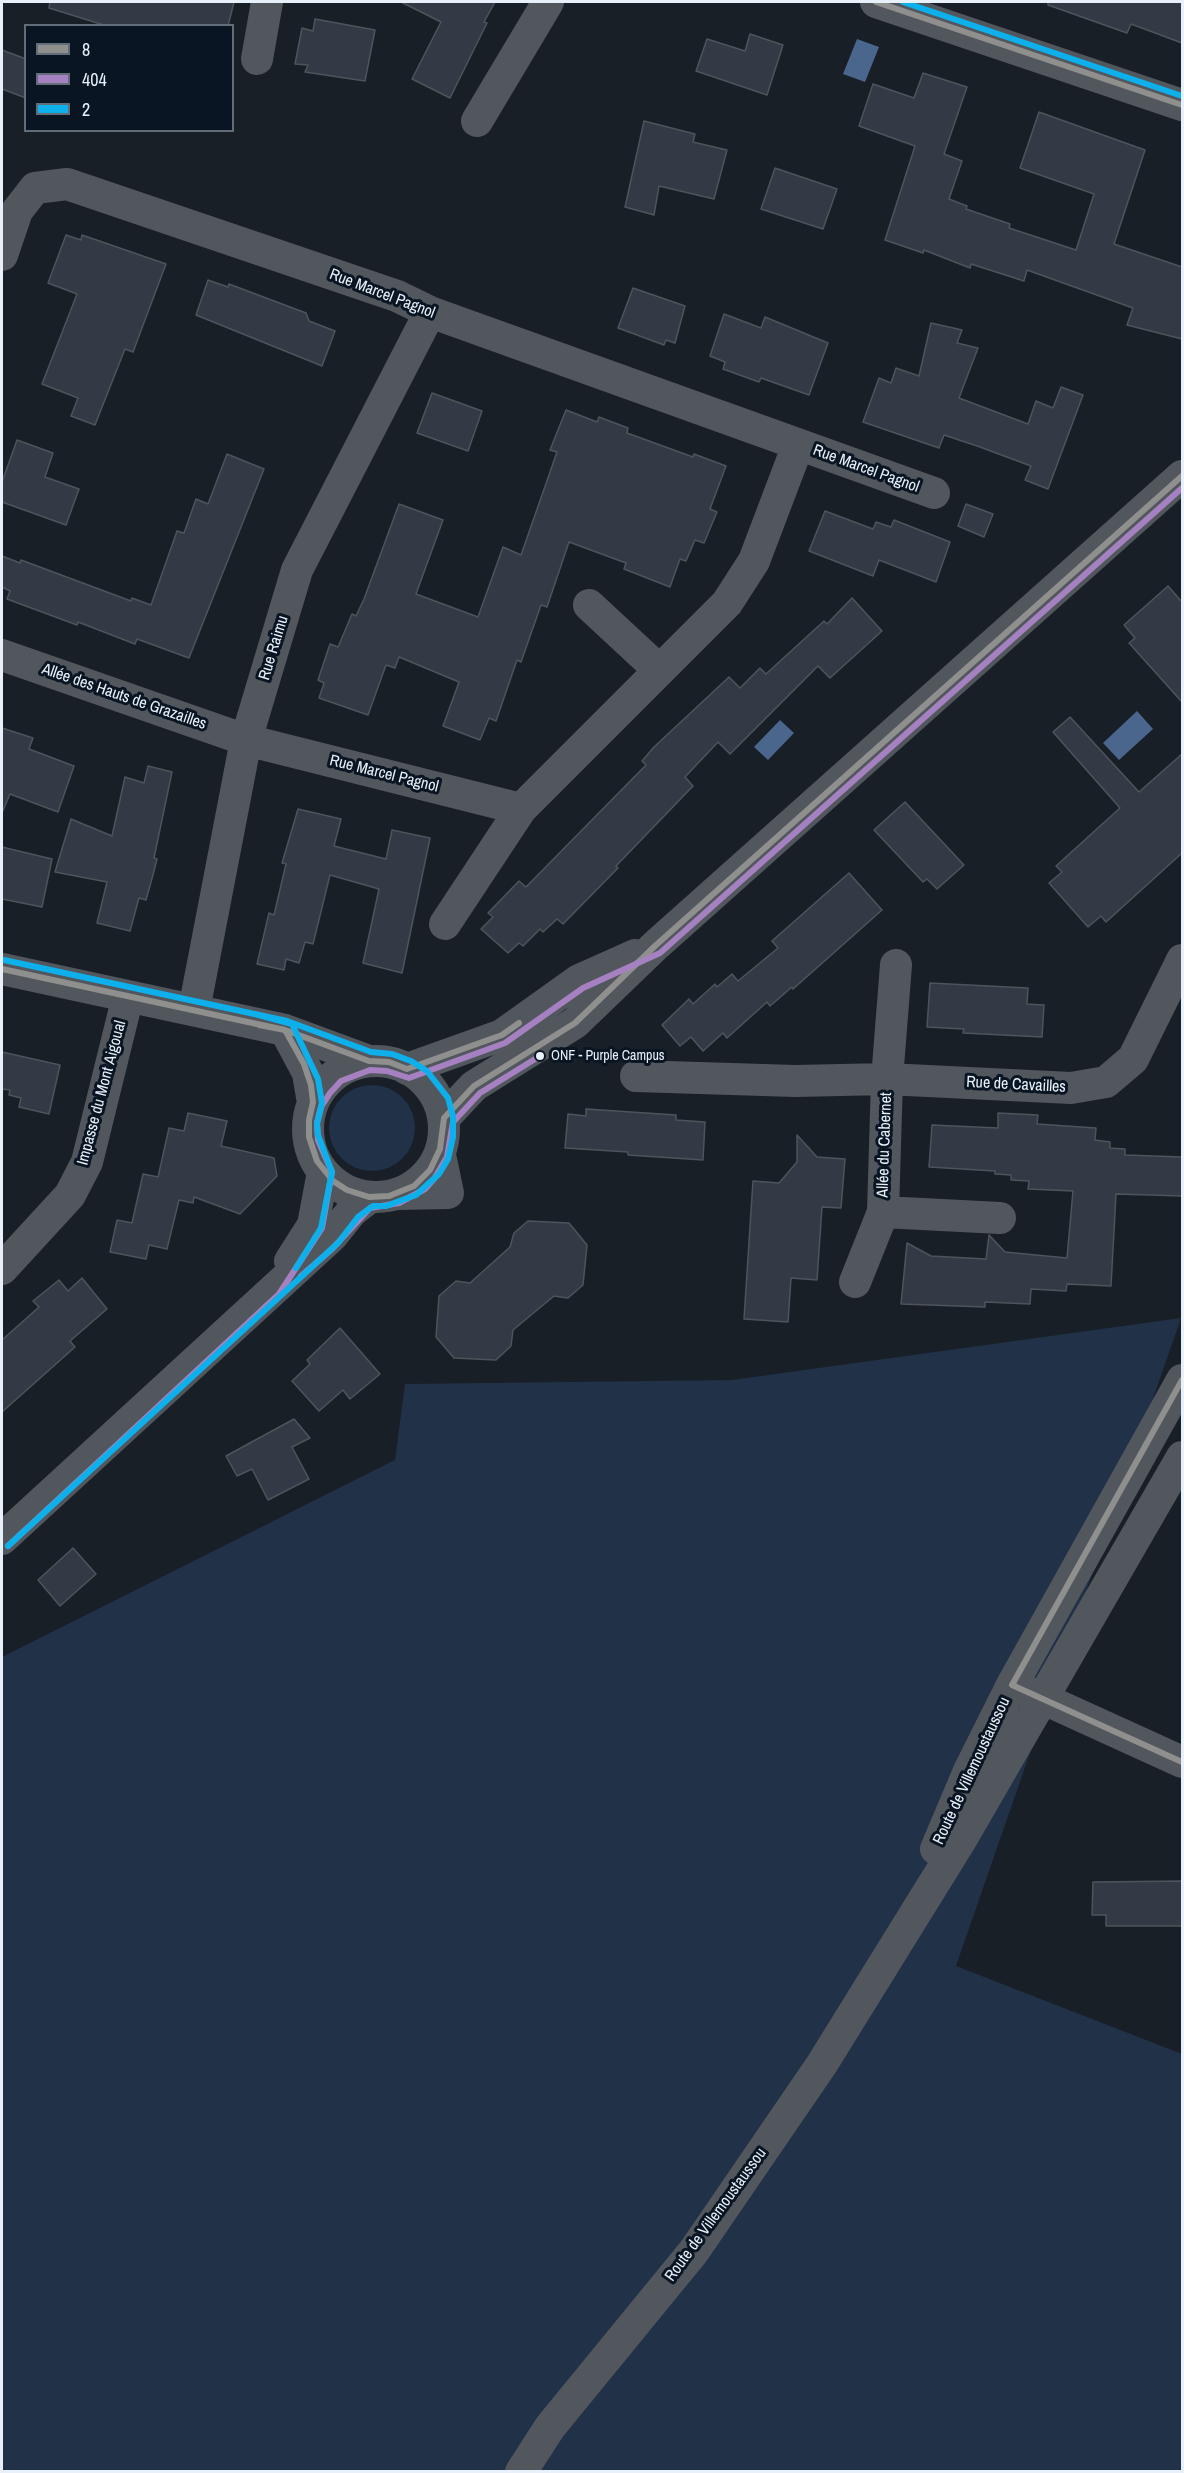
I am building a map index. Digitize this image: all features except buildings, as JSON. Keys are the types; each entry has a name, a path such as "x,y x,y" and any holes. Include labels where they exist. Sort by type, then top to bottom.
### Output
{"street":[{"path":"257,59 267,2"},
{"path":"477,121 548,2"},
{"path":"876,2 1182,105"},
{"name":"Rue Marcel Pagnol","path":"2,255 17,211 35,188 67,184 397,296 430,312 934,494"},
{"name":"Rue Raimu","path":"194,1010 246,740 297,570 430,312"},
{"name":"Rue Marcel Pagnol","path":"445,924 521,809 727,603 754,561 798,445"},
{"path":"444,1118 474,1086 575,1023 655,946 1182,476"},
{"path":"589,605 659,670"},
{"name":"Allée des Hauts de Grazailles","path":"2,655 246,740"},
{"name":"Rue Marcel Pagnol","path":"246,740 521,809"},
{"path":"407,1069 502,1035 579,980 655,946"},
{"name":"Rue de Cavailles","path":"636,1076 795,1081 887,1079 1071,1088 1106,1082 1133,1059 1182,960"},
{"path":"887,1079 896,965"},
{"path":"2,969 285,1030 369,1061"},
{"name":"Impasse du Mont Aigoual","path":"2,1269 69,1195 87,1162 128,996"},
{"path":"285,1030 308,1073 313,1103"},
{"path":"2,1539 332,1236 352,1211 423,1179 440,1155 444,1136 444,1118 432,1090 421,1078 407,1069 388,1062 369,1061 352,1065 336,1074 323,1087 313,1103 308,1122 309,1142 314,1158 323,1172 340,1187 354,1194 384,1195"},
{"name":"Allée du Cabernet","path":"855,1282 883,1212 887,1079"},
{"path":"272,1289 313,1224 323,1172"},
{"name":"Allée du Cabernet","path":"883,1212 1000,1218"},
{"name":"Route de Villemoustaussou","path":"893,1946 969,1771 1012,1685 1182,1380"},
{"name":"Route de Villemoustaussou","path":"521,2472 550,2427 694,2252 822,2064 962,1838 1182,1457"},
{"path":"1012,1685 1182,1762"}],"shaded area":[{"path":"857,39 879,47 865,82 843,74"},
{"path":"1137,711 1153,729 1119,760 1103,743"},
{"path":"780,720 794,733 768,760 754,747"},
{"path":"364,1085 380,1085 403,1097 412,1111 415,1128 412,1145 403,1159 380,1171 364,1171 348,1164 336,1152 329,1136 329,1120 336,1104 348,1092"},
{"path":"1181,1318 956,1966 1182,2054 1182,2471 2,2472 2,1657 395,1460 405,1384 732,1380"}],"transit line":[{"name":"8","path":"876,2 1182,105"},
{"name":"2","path":"903,2 1182,96"},
{"name":"8","path":"2,969 285,1030 304,1064 311,1085 313,1102 309,1120 309,1137 317,1161 333,1181 347,1190 369,1197 389,1196 414,1186 430,1170 440,1149 444,1118 474,1086 575,1023 655,946 1182,476"},
{"name":"404","path":"8,1546 279,1294 322,1228 332,1172 318,1140 317,1123 321,1107 341,1081 370,1070 387,1071 409,1078 505,1043 583,988 660,953 1182,488"},
{"name":"2","path":"4,960 287,1021 371,1052 392,1054 411,1061 427,1071 448,1098 453,1116 453,1137 448,1159 439,1174 416,1195 386,1206 373,1206 358,1217 338,1243 8,1546"},
{"name":"2","path":"255,1014 292,1024 318,1079 322,1103 317,1124 318,1135 332,1172 321,1228 296,1268"},
{"name":"8","path":"259,1025 285,1030 369,1061 389,1062 407,1069 502,1035 519,1023"},
{"name":"404","path":"301,1276 332,1249 370,1208 399,1203 425,1189 447,1157 453,1122 480,1093 540,1056"},
{"name":"8","path":"1182,1380 1012,1685 1182,1762"}],"place":[{"name":"ONF - Purple Campus","path":"540,1056"}]}
